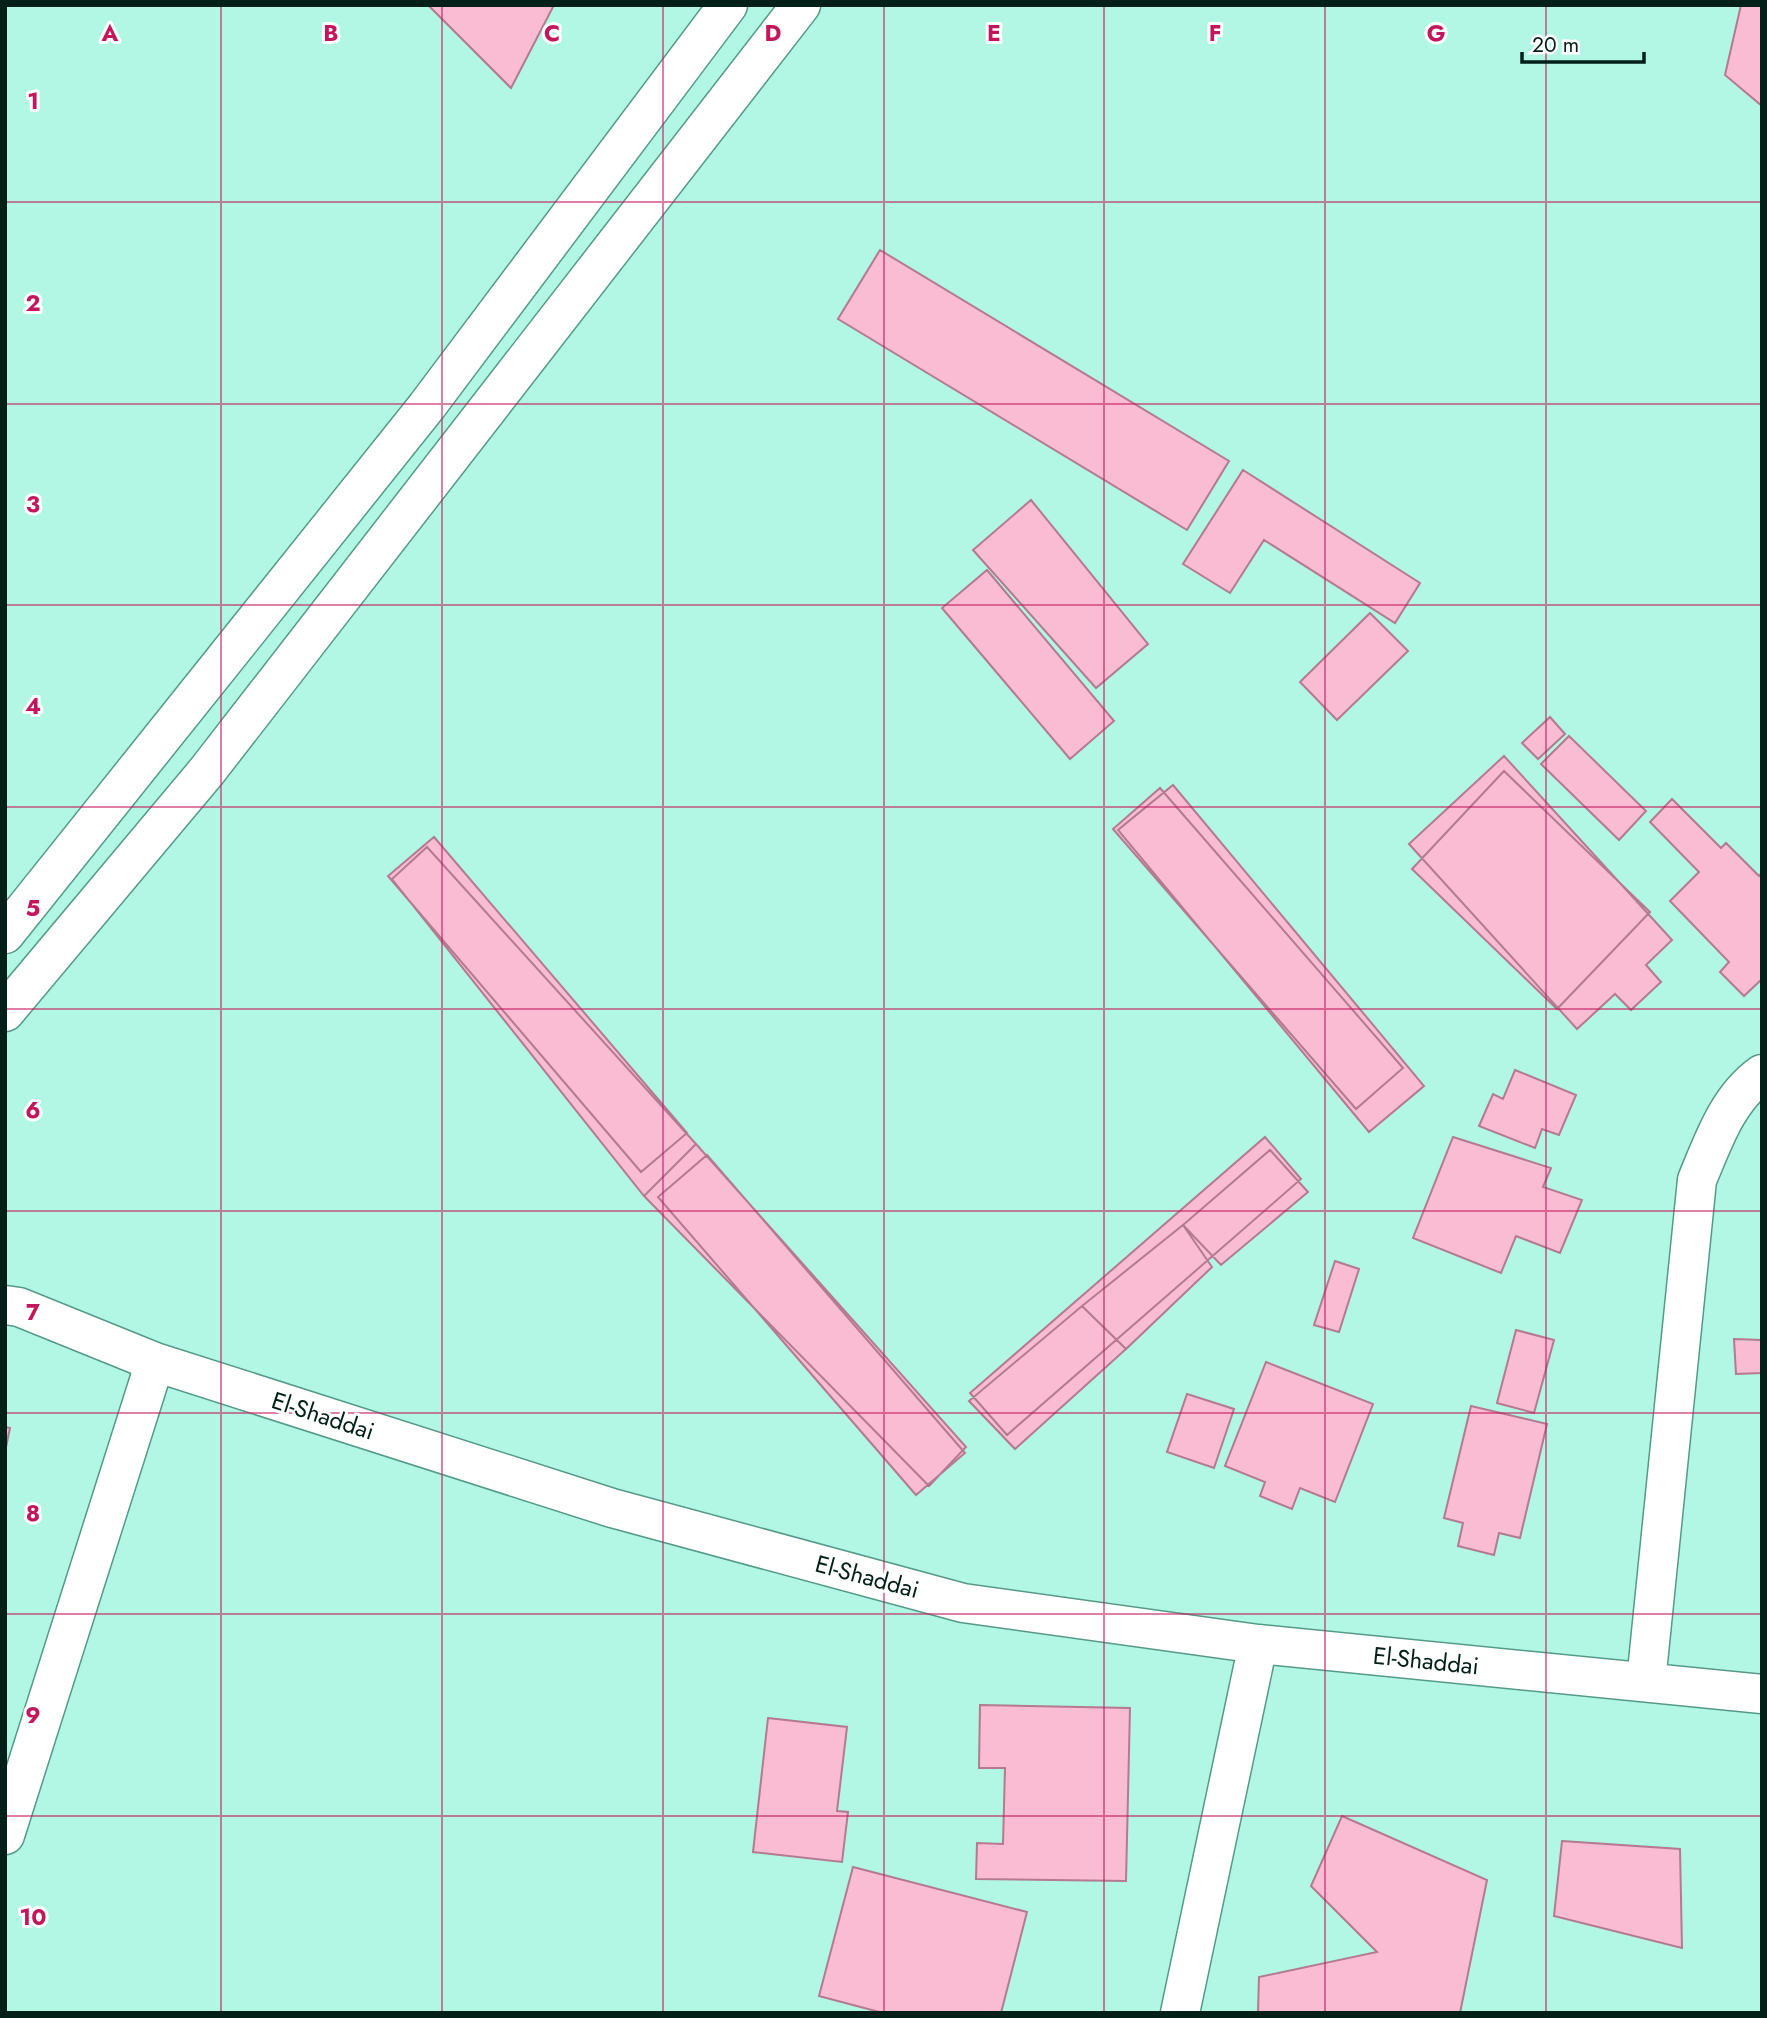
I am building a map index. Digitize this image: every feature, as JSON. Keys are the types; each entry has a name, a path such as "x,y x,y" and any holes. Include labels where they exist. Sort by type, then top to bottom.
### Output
{"street":[{"path":"5,934 427,406 728,5"},
{"path":"5,1012 207,771 801,5"},
{"path":"427,406 466,436"},
{"path":"1646,1682 1697,1180 1723,1119 1749,1083 1762,1074"},
{"name":"El-Shaddai","path":"10,1303 155,1362 612,1508 964,1603 1258,1644 1762,1694"},
{"path":"5,1835 155,1362"},
{"path":"1180,2013 1258,1644"}],"building":[{"path":"428,5 554,5 511,88"},
{"path":"1741,5 1762,5 1762,106 1725,75"},
{"path":"880,250 1229,461 1187,530 838,319"},
{"path":"1243,470 1420,583 1395,623 1264,540 1230,593 1183,564"},
{"path":"1031,500 1148,644 1096,688 973,550"},
{"path":"987,570 1114,721 1070,759 942,608"},
{"path":"1370,613 1408,651 1337,720 1300,682"},
{"path":"1550,717 1565,734 1538,759 1522,743"},
{"path":"1569,736 1646,811 1619,840 1541,764"},
{"path":"1504,756 1672,940 1646,965 1661,982 1631,1010 1615,994 1577,1029 1409,844"},
{"path":"1504,771 1650,912 1557,1009 1412,869"},
{"path":"1173,785 1424,1086 1369,1132 1118,830"},
{"path":"1160,788 1403,1068 1356,1109 1113,829"},
{"path":"1672,799 1721,848 1726,843 1759,876 1762,873 1762,979 1744,996 1720,972 1729,962 1670,901 1699,872 1650,822"},
{"path":"434,837 687,1133 641,1172 388,876"},
{"path":"427,847 696,1144 644,1196 392,879"},
{"path":"1515,1070 1576,1095 1559,1135 1542,1129 1535,1148 1479,1126 1493,1094 1503,1099"},
{"path":"1265,1137 1301,1179 1007,1435 970,1393"},
{"path":"1453,1137 1551,1168 1543,1187 1582,1200 1560,1253 1516,1236 1501,1273 1413,1238"},
{"path":"696,1144 966,1447 929,1486 644,1196"},
{"path":"1270,1150 1308,1192 1221,1265 1183,1225"},
{"path":"707,1155 965,1453 916,1495 658,1197"},
{"path":"1183,1225 1212,1267 1126,1349 1082,1306"},
{"path":"1335,1261 1359,1269 1339,1332 1314,1325"},
{"path":"1082,1306 1126,1349 1015,1449 969,1401"},
{"path":"1516,1330 1554,1340 1534,1413 1497,1403"},
{"path":"1734,1339 1762,1340 1762,1373 1736,1374"},
{"path":"1266,1362 1373,1404 1335,1502 1300,1488 1292,1509 1260,1496 1265,1482 1225,1466"},
{"path":"1187,1394 1234,1409 1214,1468 1167,1452"},
{"path":"1471,1406 1547,1424 1520,1538 1499,1533 1494,1555 1458,1546 1463,1523 1444,1518"},
{"path":"5,1427 10,1428 5,1452"},
{"path":"980,1705 1130,1708 1126,1881 976,1879 977,1843 1003,1844 1005,1768 979,1768"},
{"path":"768,1718 847,1727 837,1811 848,1812 842,1862 753,1852"},
{"path":"1342,1816 1487,1880 1460,2013 1258,2013 1259,1977 1377,1952 1311,1886"},
{"path":"1562,1841 1680,1849 1682,1948 1554,1916"},
{"path":"853,1867 1027,1912 1001,2013 883,2013 819,1996"}]}
